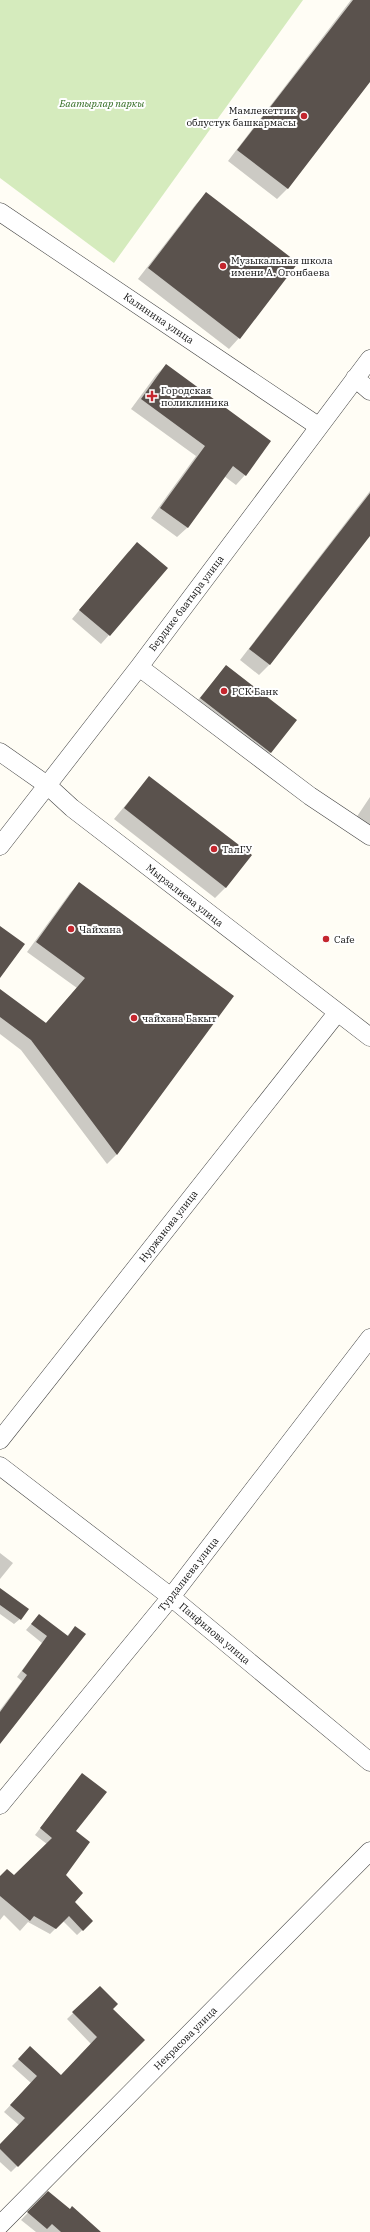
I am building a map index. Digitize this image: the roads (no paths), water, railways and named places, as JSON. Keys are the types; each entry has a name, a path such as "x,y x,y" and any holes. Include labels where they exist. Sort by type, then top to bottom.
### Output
{"street":[{"name":"Калинина улица","path":"0,212 318,426"},
{"name":"Бердике баатыра улица","path":"0,846 139,667 318,426 370,359"},
{"path":"355,378 370,391"},
{"path":"139,667 310,796 370,836"},
{"name":"Мырзалиева улица","path":"0,752 47,785 72,808 370,1037"},
{"name":"Нуржанова улица","path":"0,1440 337,1012"},
{"name":"Турдалиева улица","path":"0,1805 171,1597 370,1338"},
{"name":"Панфилова улица","path":"0,1466 171,1597 370,1762"},
{"name":"Некрасова улица","path":"0,2225 370,1851"}],"place":[{"name":"Мамлекеттик облустук башкармасы","path":"304,116"},
{"name":"Музыкальная школа имени А. Огонбаева","path":"223,266"},
{"name":"Городская поликлиника","path":"152,396"},
{"name":"РСК Банк","path":"224,691"},
{"name":"ТалГУ","path":"214,849"},
{"name":"Чайхана","path":"71,929"},
{"name":"Cafe","path":"326,939"},
{"name":"чайхана Бакыт","path":"134,1018"}],"park label":[{"name":"Баатырлар паркы","path":"102,103"}]}
